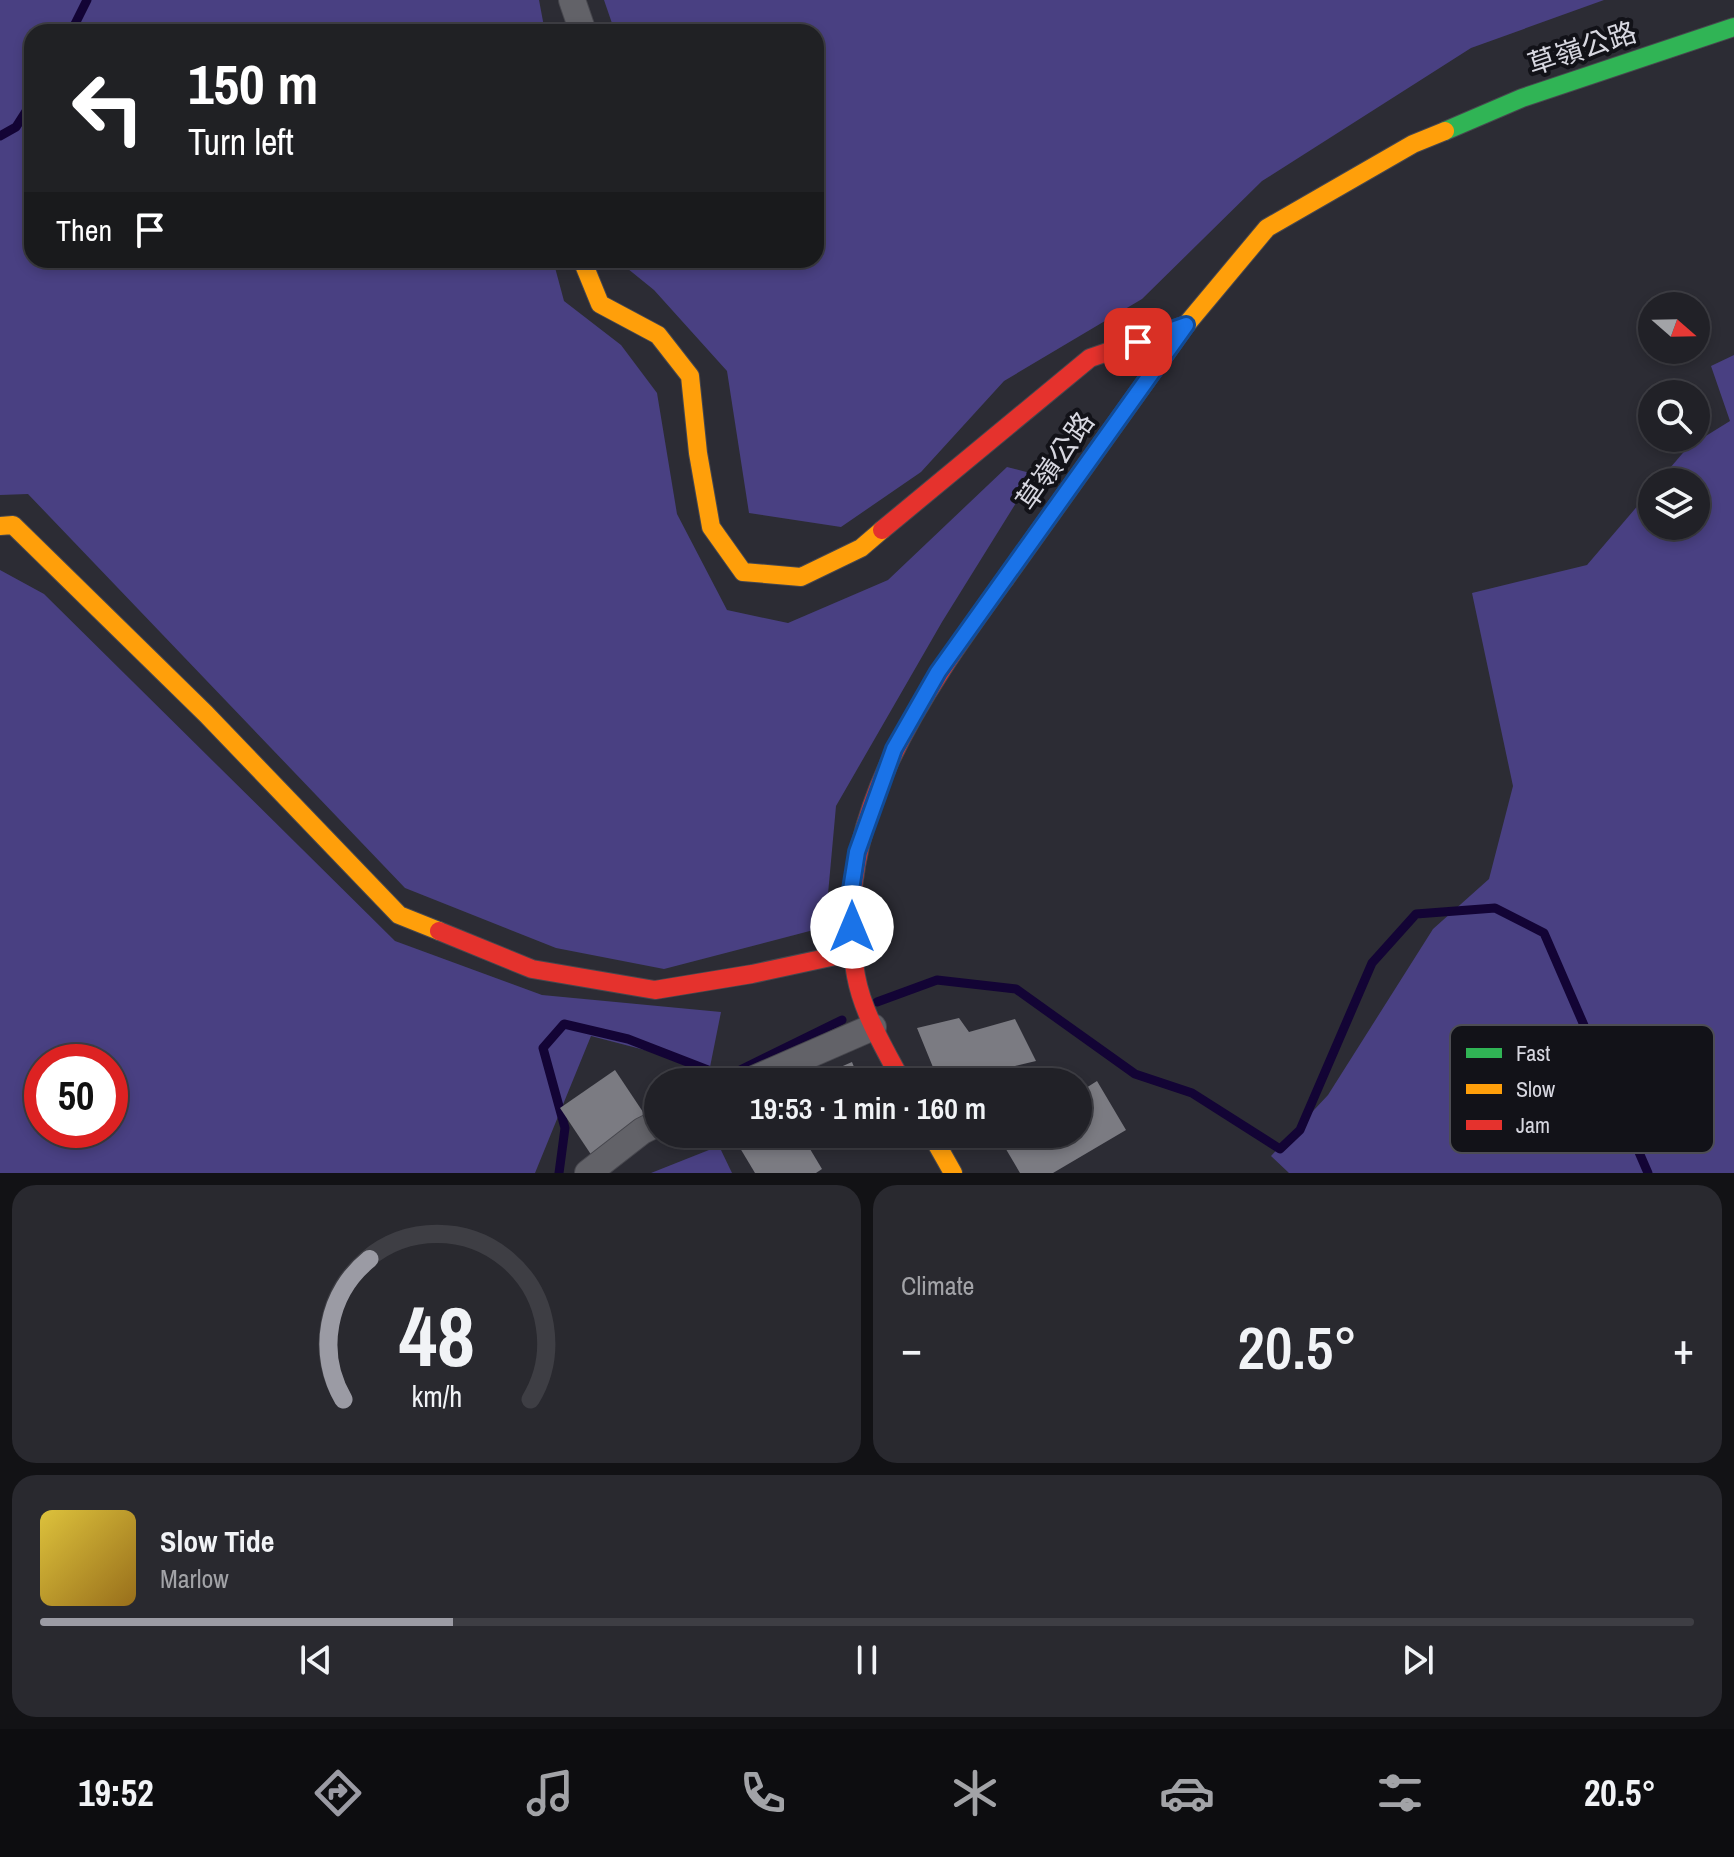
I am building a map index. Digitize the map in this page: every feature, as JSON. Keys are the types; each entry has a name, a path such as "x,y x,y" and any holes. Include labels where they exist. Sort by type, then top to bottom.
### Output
{"street":[{"path":"572,0 580,24"},
{"name":"草嶺公路","path":"895,1068 873,1027 856,978 849,902 857,852 894,749 938,672 1186,325 1267,228 1413,144 1522,98 1734,27"},
{"path":"585,268 600,304 658,335 690,376 698,453 711,527 743,572 801,577 861,548 1090,358 1186,325"},
{"path":"0,526 13,525 206,714 399,915 532,969 655,990 752,974 854,952"},
{"path":"779,1068 873,1027"},
{"path":"588,1173 644,1130"},
{"path":"939,1148 953,1173"}],"shaded area":[{"path":"0,0 539,0 544,24 24,24 24,268 555,268 564,301 621,345 657,393 677,514 727,610 788,623 888,580 1007,467 1034,474 942,622 836,806 825,927 664,969 556,948 405,888 28,494 0,495"},
{"path":"604,0 1604,0 1471,48 1262,181 1142,299 1004,381 921,472 841,527 749,513 727,371 654,290 627,268 824,268 824,24 612,24"},
{"path":"1734,355 1734,1173 1289,1173 1271,1156 1328,1095 1433,929 1489,879 1513,786 1472,593 1587,565 1638,505 1638,540 1710,540 1710,468 1670,468 1684,452 1710,452 1710,433 1730,421 1711,366"},
{"path":"0,570 44,594 395,941 542,995 721,1012 710,1067 591,1036 535,1173 0,1173"},
{"path":"720,1148 732,1173 651,1173"}],"building":[{"path":"959,1018 969,1032 1015,1019 1036,1061 1016,1068 933,1068 917,1028"},
{"path":"852,1062 854,1068 838,1068"},
{"path":"615,1070 644,1114 644,1120 592,1156 560,1108"},
{"path":"1097,1081 1126,1130 1053,1173 1020,1173 1005,1148 1092,1148 1092,1084"},
{"path":"740,1148 809,1148 822,1169 816,1173 755,1173"}],"waterway":[{"path":"75,24 87,0"},
{"path":"0,136 16,127 24,114"},
{"path":"877,1002 937,980 1016,989 1135,1074 1192,1093 1280,1149 1300,1130 1372,963 1416,914 1495,908 1544,933 1584,1025"},
{"path":"559,1173 565,1128 543,1048 564,1024 628,1039 726,1077 842,1020"},
{"path":"1639,1153 1648,1173"}],"traffic: fast":[{"path":"1445,131 1522,98 1734,27"}],"traffic: slow":[{"path":"1005,579 1186,325 1267,228 1413,144 1445,131"},
{"path":"585,268 600,304 658,335 690,376 698,453 711,527 743,572 801,577 861,548 882,530"},
{"path":"0,526 13,525 206,714 399,915 439,931"},
{"path":"939,1148 953,1173"}],"traffic: jam":[{"path":"882,530 1090,358 1186,325"},
{"path":"895,1068 869,1018 856,976 851,920 856,867 869,815 888,764 942,669 1005,579"},
{"path":"439,931 532,969 655,990 752,974 854,952"}],"route":[{"path":"852,927 849,902 857,852 894,749 938,672 1186,325 1138,342"}]}
